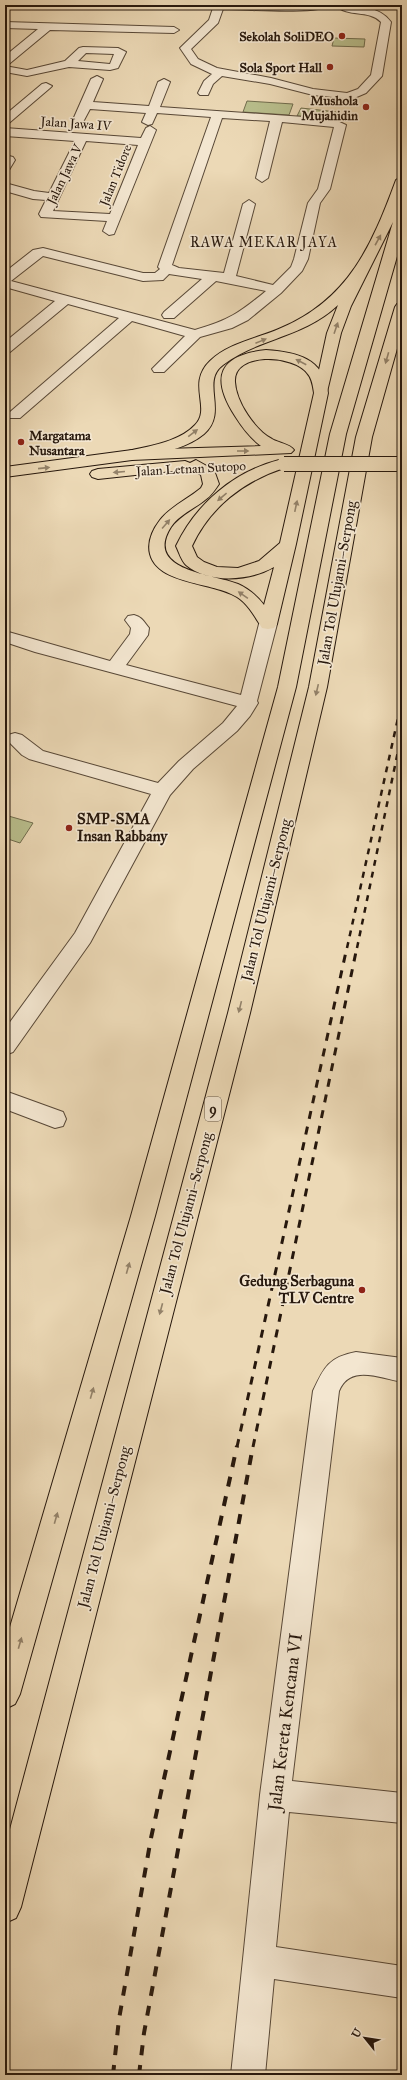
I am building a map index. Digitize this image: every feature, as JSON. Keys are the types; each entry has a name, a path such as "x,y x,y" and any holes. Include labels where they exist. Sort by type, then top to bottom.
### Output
{"main road":[{"path":"268,624 288,544 334,333 344,306 359,274 385,228 402,180"},
{"name":"Jalan Tol Ulujami–Serpong","path":"5,1694 144,1216 287,687 338,434 399,227 402,210"},
{"path":"130,455 174,443 193,434 204,424 208,412 205,378 208,371 215,364 233,353 293,328 319,315 334,303 359,274"},
{"name":"Jalan Tol Ulujami–Serpong","path":"5,1907 239,1013 318,687 364,437 402,307"},
{"path":"285,457 254,433 240,412 229,389 229,371 237,363 252,357 269,354 288,357 311,369 319,382 321,393"},
{"name":"Jalan Letnan Sutopo","path":"5,484 378,449"},
{"path":"5,472 52,467 130,455 190,451 285,457"},
{"path":"285,457 252,474 208,508 192,527 184,546 191,560 200,566 236,573 258,568 266,564 288,544"},
{"name":"Jalan Letnan Sutopo","path":"285,457 402,464"},
{"path":"196,466 208,473 211,484 200,498 165,524 156,545 159,556 169,568 181,574 214,582 242,593 252,602 268,624"}],"street":[{"path":"210,5 324,5"},
{"path":"219,5 214,20 185,48 189,57 201,67 271,81 318,93 348,97 362,91 376,76 386,22 380,16 367,11 341,5"},
{"path":"5,25 174,30"},
{"path":"5,62 47,27"},
{"path":"5,69 27,73 69,64"},
{"path":"204,92 208,83 220,72"},
{"path":"27,73 22,85 58,86"},
{"path":"78,122 97,80"},
{"name":"Jalan Tidore","path":"109,231 145,142 154,108 164,82"},
{"path":"5,121 46,86"},
{"path":"86,105 154,108 333,122 340,125 324,189 314,203 301,259 297,268 276,290 235,322 195,334 159,369"},
{"path":"167,269 164,265 218,113"},
{"path":"262,178 277,118"},
{"name":"Jalan Jawa IV","path":"5,132 145,142"},
{"name":"Jalan Jawa V","path":"82,138 45,213 47,215 114,218"},
{"path":"5,159 9,160 5,166"},
{"path":"5,187 33,195 53,197"},
{"path":"230,276 249,204"},
{"path":"5,278 38,253 42,252 152,278 158,276 167,269 214,275 289,277"},
{"path":"169,315 214,275"},
{"path":"230,276 276,290"},
{"path":"5,283 195,334"},
{"path":"5,349 66,299"},
{"path":"15,415 130,316"},
{"path":"115,667 139,635 140,628 134,620"},
{"path":"5,1046 83,938 162,791 186,765 230,727 244,712 249,703 268,624"},
{"path":"5,636 249,703"},
{"path":"15,739 29,752 36,755 162,791"},
{"path":"5,1100 55,1119"},
{"name":"Jalan Kereta Kencana VI","path":"248,2075 275,1794 326,1391 329,1380 335,1372 342,1366 352,1362 402,1370"},
{"path":"275,1794 402,1808"},
{"path":"258,1961 402,1982"}],"green space":[{"path":"334,38 365,39 364,47 332,46"},
{"path":"247,101 293,104 289,115 243,112"},
{"path":"301,108 337,112 333,119 297,116"},
{"path":"5,815 33,823 20,843 5,838"}],"railway":[{"path":"347,948 402,700"},
{"path":"357,948 402,732"},
{"path":"237,1447 347,947"},
{"path":"253,1447 357,947"},
{"path":"113,2075 119,2019 151,1838 237,1446"},
{"path":"139,2075 144,2033 253,1446"}],"place":[{"name":"Sekolah SoliDEO","path":"342,36"},
{"name":"Sola Sport Hall","path":"330,67"},
{"name":"Mushola Mujahidin","path":"366,107"},
{"name":"Margatama Nusantara","path":"21,442"},
{"name":"SMP-SMA Insan Rabbany","path":"69,828"},
{"name":"Gedung Serbaguna TLV Centre","path":"362,1290"}],"district":[{"name":"RAWA MEKAR JAYA","path":"264,242"}]}
